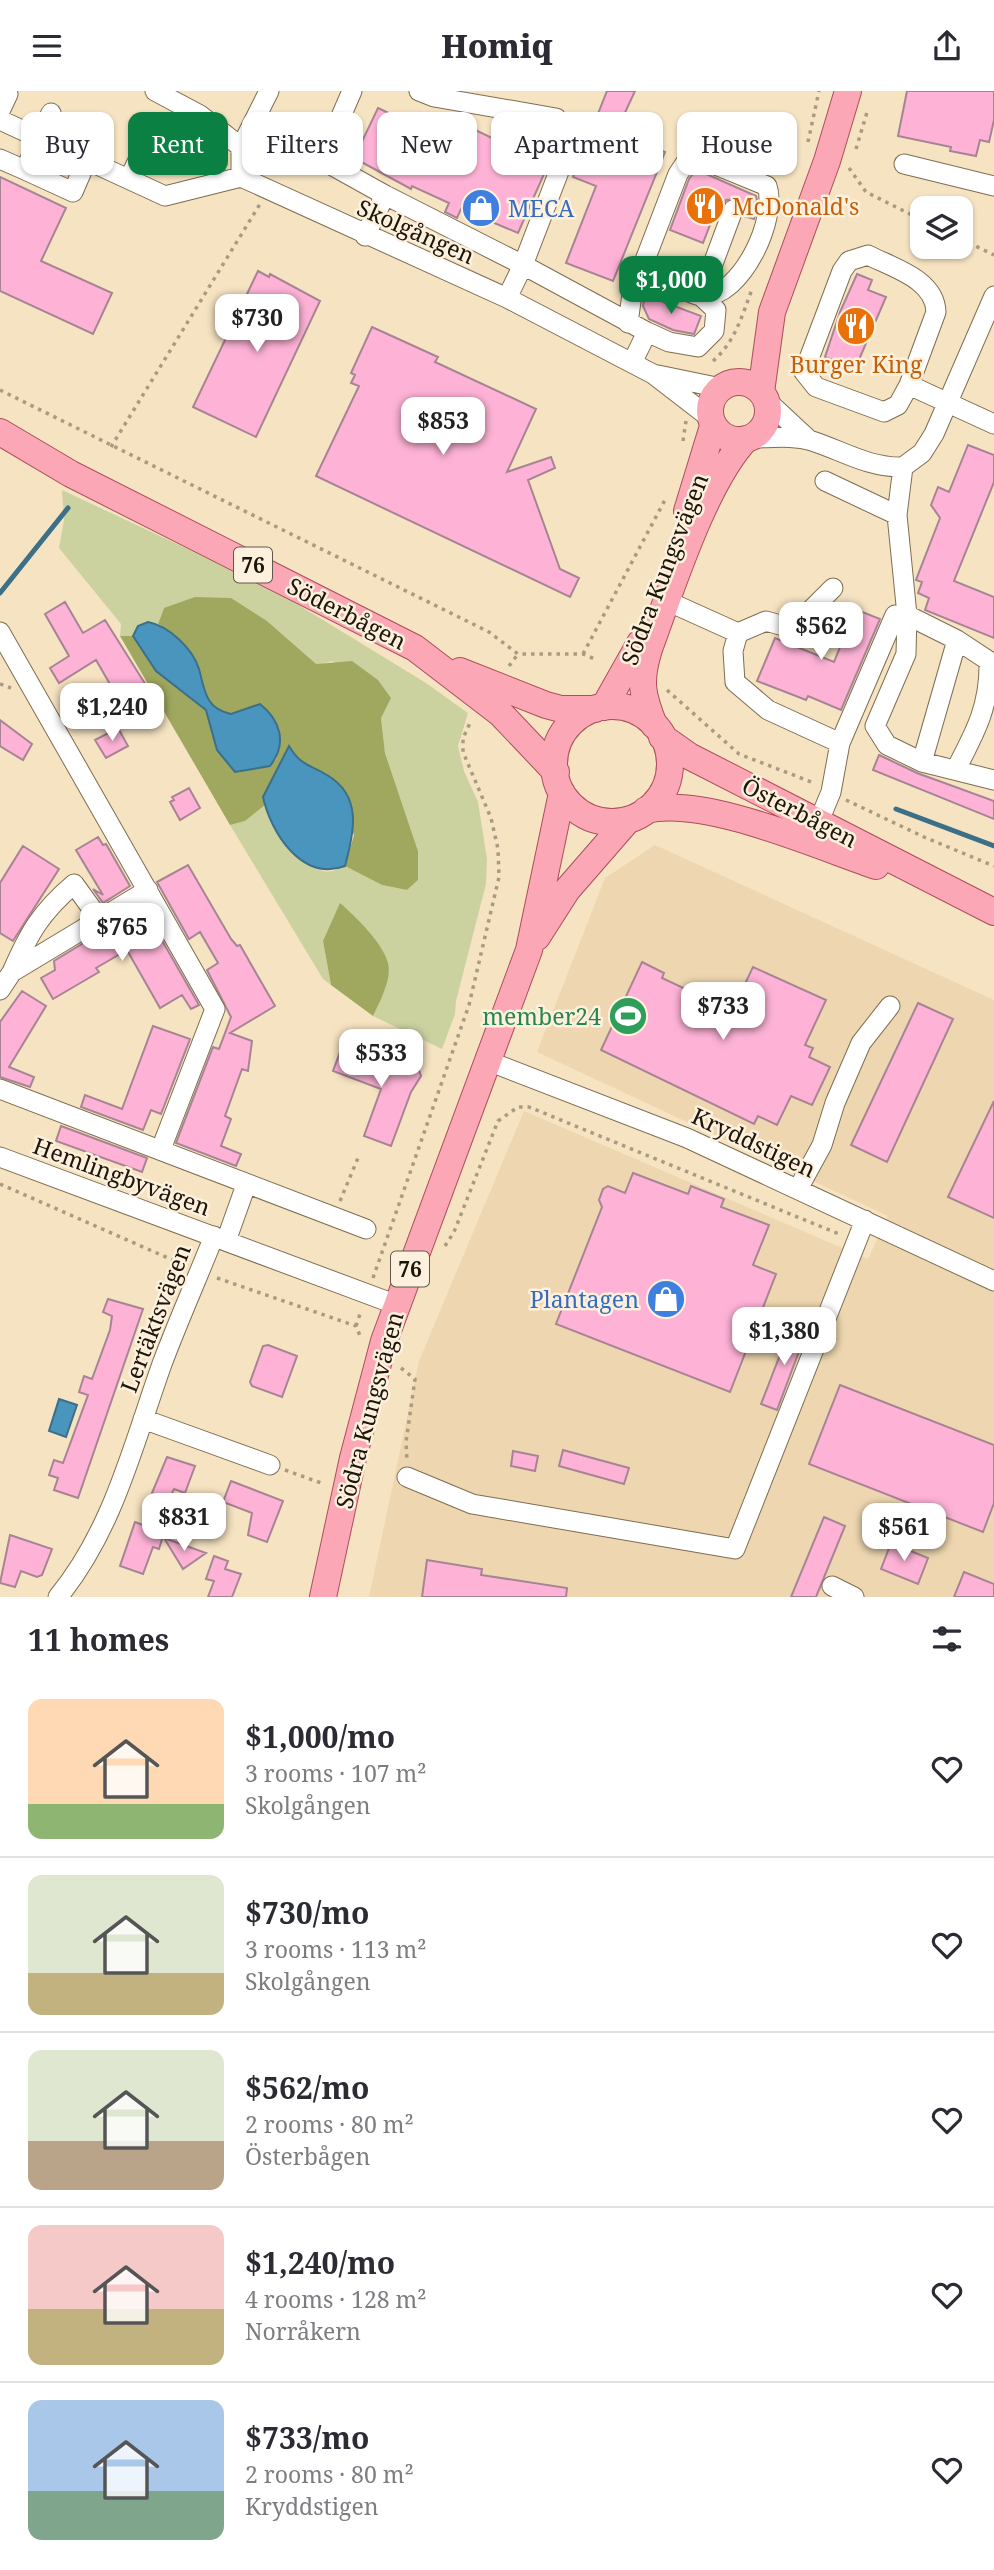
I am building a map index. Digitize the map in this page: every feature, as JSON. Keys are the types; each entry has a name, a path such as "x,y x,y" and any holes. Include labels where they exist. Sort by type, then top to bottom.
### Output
{"main road":[{"path":"772,312 764,396 768,414 765,424 748,438 725,437 712,422 710,403 740,368 772,312 838,164 848,91"},
{"path":"724,385 746,382 764,396"},
{"name":"Södra Kungsvägen","path":"599,708 639,644 706,456 712,422"},
{"name":"Söderbågen","path":"0,432 71,474 320,598 433,660 547,705 561,709 599,708"},
{"name":"Södra Kungsvägen","path":"658,731 643,697 643,670 708,498 734,452 748,438"},
{"name":"Söderbågen","path":"0,451 23,462 71,474"},
{"name":"Söderbågen","path":"433,660 501,715 559,783"},
{"path":"599,708 631,709 658,731 669,756 668,776 663,790 637,815 596,821 581,814 559,783 557,745 565,730 583,714 599,708"},
{"name":"Österbågen","path":"658,731 689,756 819,821 938,886 994,912"},
{"name":"Södra Kungsvägen","path":"323,1597 353,1458 372,1337 397,1305 529,950 559,783"},
{"name":"Österbågen","path":"637,815 662,806 718,813 938,886"},
{"name":"Södra Kungsvägen","path":"529,950 567,890 637,815"}],"street":[{"path":"155,91 200,115 241,146"},
{"path":"114,173 165,196 241,177 241,146 269,91"},
{"path":"343,112 352,91"},
{"path":"419,91 434,97 556,118 563,161 523,265 507,298"},
{"path":"0,120 21,129"},
{"path":"0,159 21,168"},
{"path":"628,323 632,294 678,174 686,162 706,161 767,186 771,198 744,272 726,291 701,296"},
{"path":"904,165 994,187"},
{"path":"36,175 73,192 80,175"},
{"path":"129,180 131,175"},
{"path":"349,175 628,323 669,342 698,347 714,331 716,310 701,296 643,267"},
{"name":"Skolgången","path":"241,177 365,236 507,298 632,363 653,374 712,422"},
{"path":"365,236 385,195"},
{"path":"701,296 733,210"},
{"path":"859,255 868,255 919,281 936,303 936,312 909,385 898,405 884,412 816,387 804,372 842,271 859,255"},
{"path":"748,438 809,440 883,468 903,467 922,453 947,404 994,296"},
{"path":"632,363 647,332"},
{"name":"Skolgången","path":"653,374 724,385"},
{"path":"909,385 994,425"},
{"path":"764,396 809,440"},
{"path":"903,467 897,515 901,615 906,654 875,726 887,745 922,762 994,780"},
{"path":"825,481 897,515"},
{"path":"667,601 738,633 765,621 787,627 811,610 833,588"},
{"path":"901,615 957,640 989,661 990,689 979,725 956,769"},
{"path":"819,821 831,792 840,743 901,615"},
{"name":"Hemlingbyvägen","path":"0,632 101,804 215,1009 161,1149"},
{"path":"738,633 733,651 735,682 768,710 840,743"},
{"path":"922,762 957,640"},
{"path":"0,989 12,972 27,937 46,909 74,884 100,920"},
{"path":"12,972 148,890"},
{"path":"797,1189 822,1145 835,1103 861,1043 890,1006"},
{"name":"Kryddstigen","path":"488,1061 687,1138 994,1281"},
{"name":"Hemlingbyvägen","path":"0,1089 366,1229"},
{"name":"Hemlingbyvägen","path":"0,1157 397,1305"},
{"name":"Hemlingbyvägen","path":"220,1238 246,1185"},
{"path":"407,1477 472,1504 735,1549 865,1220"},
{"name":"Lertäktsvägen","path":"58,1597 98,1538 200,1272 220,1238"},
{"name":"Lertäktsvägen","path":"143,1419 270,1465"},
{"path":"832,1586 854,1597"}],"path":[{"path":"869,109 838,164 866,192 910,214"},
{"path":"111,447 267,191"},
{"path":"973,245 994,255"},
{"path":"0,390 489,632 518,654 583,654 597,660"},
{"path":"681,450 684,438"},
{"path":"583,654 667,497"},
{"path":"507,668 518,654"},
{"path":"0,1184 200,1272 356,1326 469,1005 499,877 498,849 491,818 463,752 463,738 470,723"},
{"path":"440,1253 454,1232 498,1121 518,1107 529,1107 856,1241"},
{"path":"333,1218 358,1158"},
{"path":"372,1337 403,1347 401,1369 415,1379 406,1442 407,1477"},
{"path":"270,1465 328,1486"}],"shaded area":[{"path":"655,845 994,1000 994,1597 369,1597 419,1361 524,1111 868,1259 888,1216 537,1052 605,878"}],"green space":[{"path":"62,490 269,587 426,683 468,713 458,746 464,771 478,802 487,859 486,884 455,1014 442,1049 373,1016 386,987 323,941 331,985 323,979 230,825 245,821 265,805 278,835 303,862 326,871 345,866 382,885 407,890 418,880 418,851 385,753 381,718 333,661 316,665 267,621 164,608 158,624 143,625 133,636 120,636 121,624 59,548 64,520"},
{"path":"195,597 231,598 267,621 316,664 352,661 378,680 391,698 381,718 385,753 418,851 418,880 407,890 382,885 345,866 354,835 327,774 298,760 289,747 263,796 265,805 245,821 230,825 120,636 133,636 156,671 206,710 236,772 271,765 277,758 250,707 231,714 213,704 202,688 184,646 158,624 164,608"},
{"path":"340,903 375,939 388,963 387,983 373,1016 331,985 323,941"}],"water":[{"path":"148,622 172,633 186,646 196,661 205,691 216,708 231,714 260,704 273,717 280,740 276,757 270,766 235,772 217,750 206,710 156,671 133,636 138,626"},
{"path":"289,746 302,761 327,775 346,793 351,804 353,828 345,866 329,869 302,861 281,839 273,825 263,797"},
{"path":"59,1399 77,1405 66,1437 49,1431"}],"building":[{"path":"607,91 635,91 625,112 599,112"},
{"path":"907,91 994,91 994,120 989,142 980,140 976,156 950,151 951,147 898,136"},
{"path":"378,108 386,112 377,112 377,171 363,163 363,139"},
{"path":"477,131 491,138 491,175 544,175 518,233 461,209 457,218 445,212 449,203 412,186 411,189 385,175 477,175"},
{"path":"656,175 613,281 566,263 596,186 573,177"},
{"name":"McDonald's","path":"692,175 709,175 756,196 754,219 744,216 745,207 738,199 726,200 719,214 715,212 703,243 670,230"},
{"path":"0,177 66,208 41,261 112,293 93,334 0,291"},
{"path":"258,271 269,277 270,274 320,301 256,437 193,407"},
{"name":"Burger King","path":"857,274 872,280 868,290 886,297 855,369 825,357 840,312"},
{"path":"645,295 701,316 694,334 673,330 649,319 643,306"},
{"path":"372,327 438,357 435,362 536,409 507,472 551,457 555,468 528,480 560,569 579,578 570,597 316,476 359,386 351,383 355,375 351,373"},
{"path":"968,445 994,455 994,482 954,581 994,597 994,638 925,610 929,598 918,593 922,582 916,580 940,518 931,505 938,487 949,492"},
{"path":"65,602 83,633 105,620 149,690 122,705 96,660 59,683 50,668 69,656 45,614"},
{"path":"830,609 852,618 855,609 880,619 841,710 808,696 806,700 757,681 775,638 834,662 846,632 822,622"},
{"path":"0,720 32,744 23,760 0,746"},
{"path":"118,728 128,746 106,758 95,740"},
{"path":"879,755 917,773 994,801 994,819 873,770"},
{"path":"189,788 200,808 180,820 170,802 174,800 172,797"},
{"path":"98,837 103,845 106,844 130,886 103,903 93,889 103,895 76,850"},
{"path":"23,846 59,869 13,941 0,933 0,883"},
{"path":"188,865 231,939 237,946 240,945 275,1006 230,1033 252,1041 248,1071 242,1069 225,1116 231,1119 221,1146 241,1154 236,1166 176,1143 213,1047 219,1049 231,1017 207,970 218,963 200,932 189,939 157,882"},
{"path":"133,913 150,943 160,937 199,1005 191,1009 182,995 160,1008 127,950 96,968 99,972 53,999 41,978 55,970 54,961"},
{"path":"642,962 664,973 662,978 698,995 702,988 736,1003 753,967 826,1000 805,1045 813,1048 809,1057 830,1067 812,1105 791,1096 777,1125 758,1116 754,1124 601,1050"},
{"path":"22,991 46,1006 9,1067 34,1077 30,1087 0,1077 0,1022"},
{"path":"918,1003 953,1019 887,1162 851,1145"},
{"path":"153,1026 190,1039 161,1114 151,1110 143,1130 81,1107 85,1095 122,1109"},
{"path":"343,1044 399,1065 403,1063 418,1067 421,1076 411,1092 391,1146 364,1136 381,1089 333,1071"},
{"path":"994,1101 994,1218 948,1197"},
{"path":"61,1126 147,1158 142,1172 56,1141"},
{"name":"Plantagen","path":"633,1173 688,1194 691,1186 724,1199 721,1207 769,1225 753,1265 776,1274 730,1392 556,1324 602,1207 599,1200 603,1189 608,1186 625,1193"},
{"path":"108,1299 143,1309 78,1498 54,1490 58,1478 49,1475 54,1460 63,1463 88,1395 79,1392 84,1376 92,1379 110,1330 112,1316 103,1312"},
{"path":"792,1324 807,1330 777,1410 761,1404"},
{"path":"268,1345 297,1356 282,1397 252,1386 250,1382 263,1346"},
{"path":"840,1385 994,1445 994,1503 983,1532 809,1464"},
{"path":"563,1450 629,1468 624,1484 559,1466"},
{"path":"513,1451 538,1456 535,1471 511,1466"},
{"path":"167,1457 195,1466 185,1493 174,1489 169,1500 152,1493"},
{"path":"231,1481 283,1501 267,1542 248,1535 252,1513 223,1502"},
{"path":"824,1517 845,1526 816,1597 791,1597"},
{"path":"135,1522 164,1533 159,1549 153,1547 143,1574 120,1566"},
{"path":"10,1535 52,1549 42,1575 37,1577 21,1571 15,1587 0,1583"},
{"path":"164,1538 206,1553 183,1569"},
{"path":"891,1543 928,1558 918,1584 881,1569"},
{"path":"214,1556 228,1561 225,1569 241,1574 232,1597 208,1597 214,1581 206,1579"},
{"path":"427,1560 482,1569 481,1575 567,1588 566,1597 422,1597"},
{"path":"964,1572 994,1584 994,1597 954,1597"}],"waterway":[{"path":"0,593 68,508"},
{"path":"896,809 994,846"}],"place":[{"name":"McDonald's","path":"705,206"},
{"name":"MECA","path":"481,208"},
{"name":"Burger King","path":"856,326"},
{"name":"member24","path":"628,1016"},
{"name":"Plantagen","path":"666,1299"}]}
